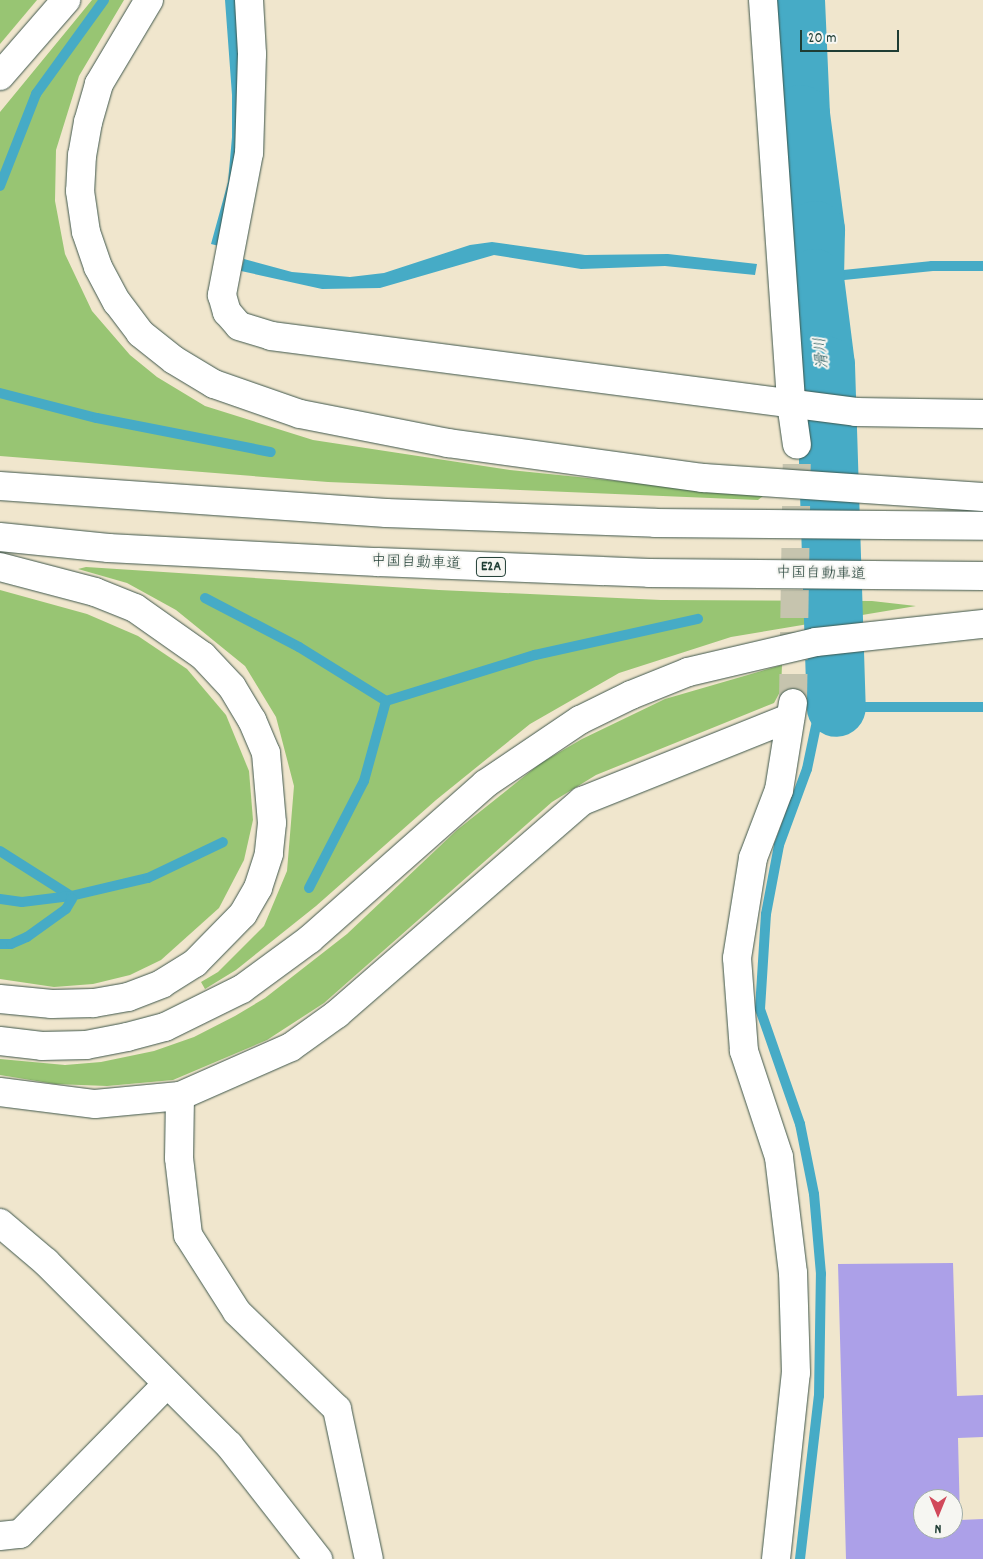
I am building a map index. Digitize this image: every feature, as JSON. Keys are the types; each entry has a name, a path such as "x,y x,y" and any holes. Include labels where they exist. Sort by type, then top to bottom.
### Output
{"main road":[{"path":"0,76 66,0"},
{"path":"149,0 100,84 88,122 82,155 80,192 86,232 98,267 116,302 140,333 174,360 214,384 300,414 504,451 703,478 983,497"},
{"path":"249,0 252,54 249,153 222,295 227,312 239,326 271,336 856,412 983,414"},
{"path":"763,0 791,403 798,446"},
{"path":"0,486 406,514 655,523 983,526"},
{"name":"中国自動車道","path":"0,537 108,548 378,562 649,573 983,576"},
{"path":"0,567 94,592 135,608 203,656 232,688 252,720 266,752 272,823 269,854 258,888 243,914 195,963 162,984 128,997 93,1003 52,1004 0,999"},
{"path":"0,1041 60,1046 127,1037 165,1027 235,992 310,939 485,784 533,749 631,695 688,672 816,642 983,624"},
{"path":"0,1092 94,1104 180,1096 291,1047 337,1014 582,801 791,710 779,790 753,858 737,958 744,1051 779,1157 794,1273 796,1373 776,1559"},
{"path":"180,1096 179,1158 188,1236 237,1312 337,1409 369,1559"},
{"path":"0,1223 46,1262 229,1445 318,1559"},
{"path":"0,1536 20,1534 167,1384"}],"green space":[{"path":"0,0 37,0 0,44"},
{"path":"92,0 124,0 79,76 56,150 55,201 65,254 92,311 130,355 157,377 205,406 313,440 510,470 763,496 758,500 328,482 0,456 0,112"},
{"path":"86,567 439,590 661,600 872,601 916,606 731,637 619,673 530,724 436,800 316,906 236,970 205,989 201,982 218,972 264,926 287,871 294,786 276,717 245,666 176,610 127,583 78,569"},
{"path":"0,590 87,614 138,636 187,669 226,715 249,771 253,820 244,860 219,908 161,960 130,975 93,984 54,987 0,979"},
{"path":"782,665 781,690 774,703 596,775 552,802 324,1003 267,1040 173,1080 107,1086 55,1084 0,1075 0,1059 65,1065 101,1062 154,1051 194,1037 235,1016 265,998 347,934 457,830 541,763 582,739 665,699"}],"water":[{"path":"225,0 236,0 242,128 223,247 211,244 228,182 232,137 232,95"},
{"path":"492,242 585,255 668,254 757,264 755,275 665,266 581,269 494,255 380,288 322,289 241,271 244,259 292,272 350,277 384,273 470,245"}],"building":[{"path":"953,1263 957,1396 983,1395 983,1437 958,1438 959,1489 913,1489 913,1539 963,1539 963,1520 983,1519 983,1559 846,1559 838,1264"}],"waterway":[{"path":"0,186 36,94 104,0"},
{"name":"滑川","path":"795,0 800,114 815,230 814,278 825,365 836,707"},
{"path":"814,278 932,266 983,266"},
{"path":"0,393 97,418 271,452"},
{"path":"205,598 299,647 386,701 535,655 698,619"},
{"path":"309,888 364,781 386,701"},
{"path":"800,1559 819,1396 821,1274 814,1194 800,1124 760,1009 766,914 779,845 807,769 817,721 836,707 983,707"},
{"path":"0,899 22,902 71,896 148,878 223,842"},
{"path":"0,851 71,896"},
{"path":"0,944 11,944 27,937 66,909 72,899"}],"tunnel":[{"path":"793,702 797,445"}]}
